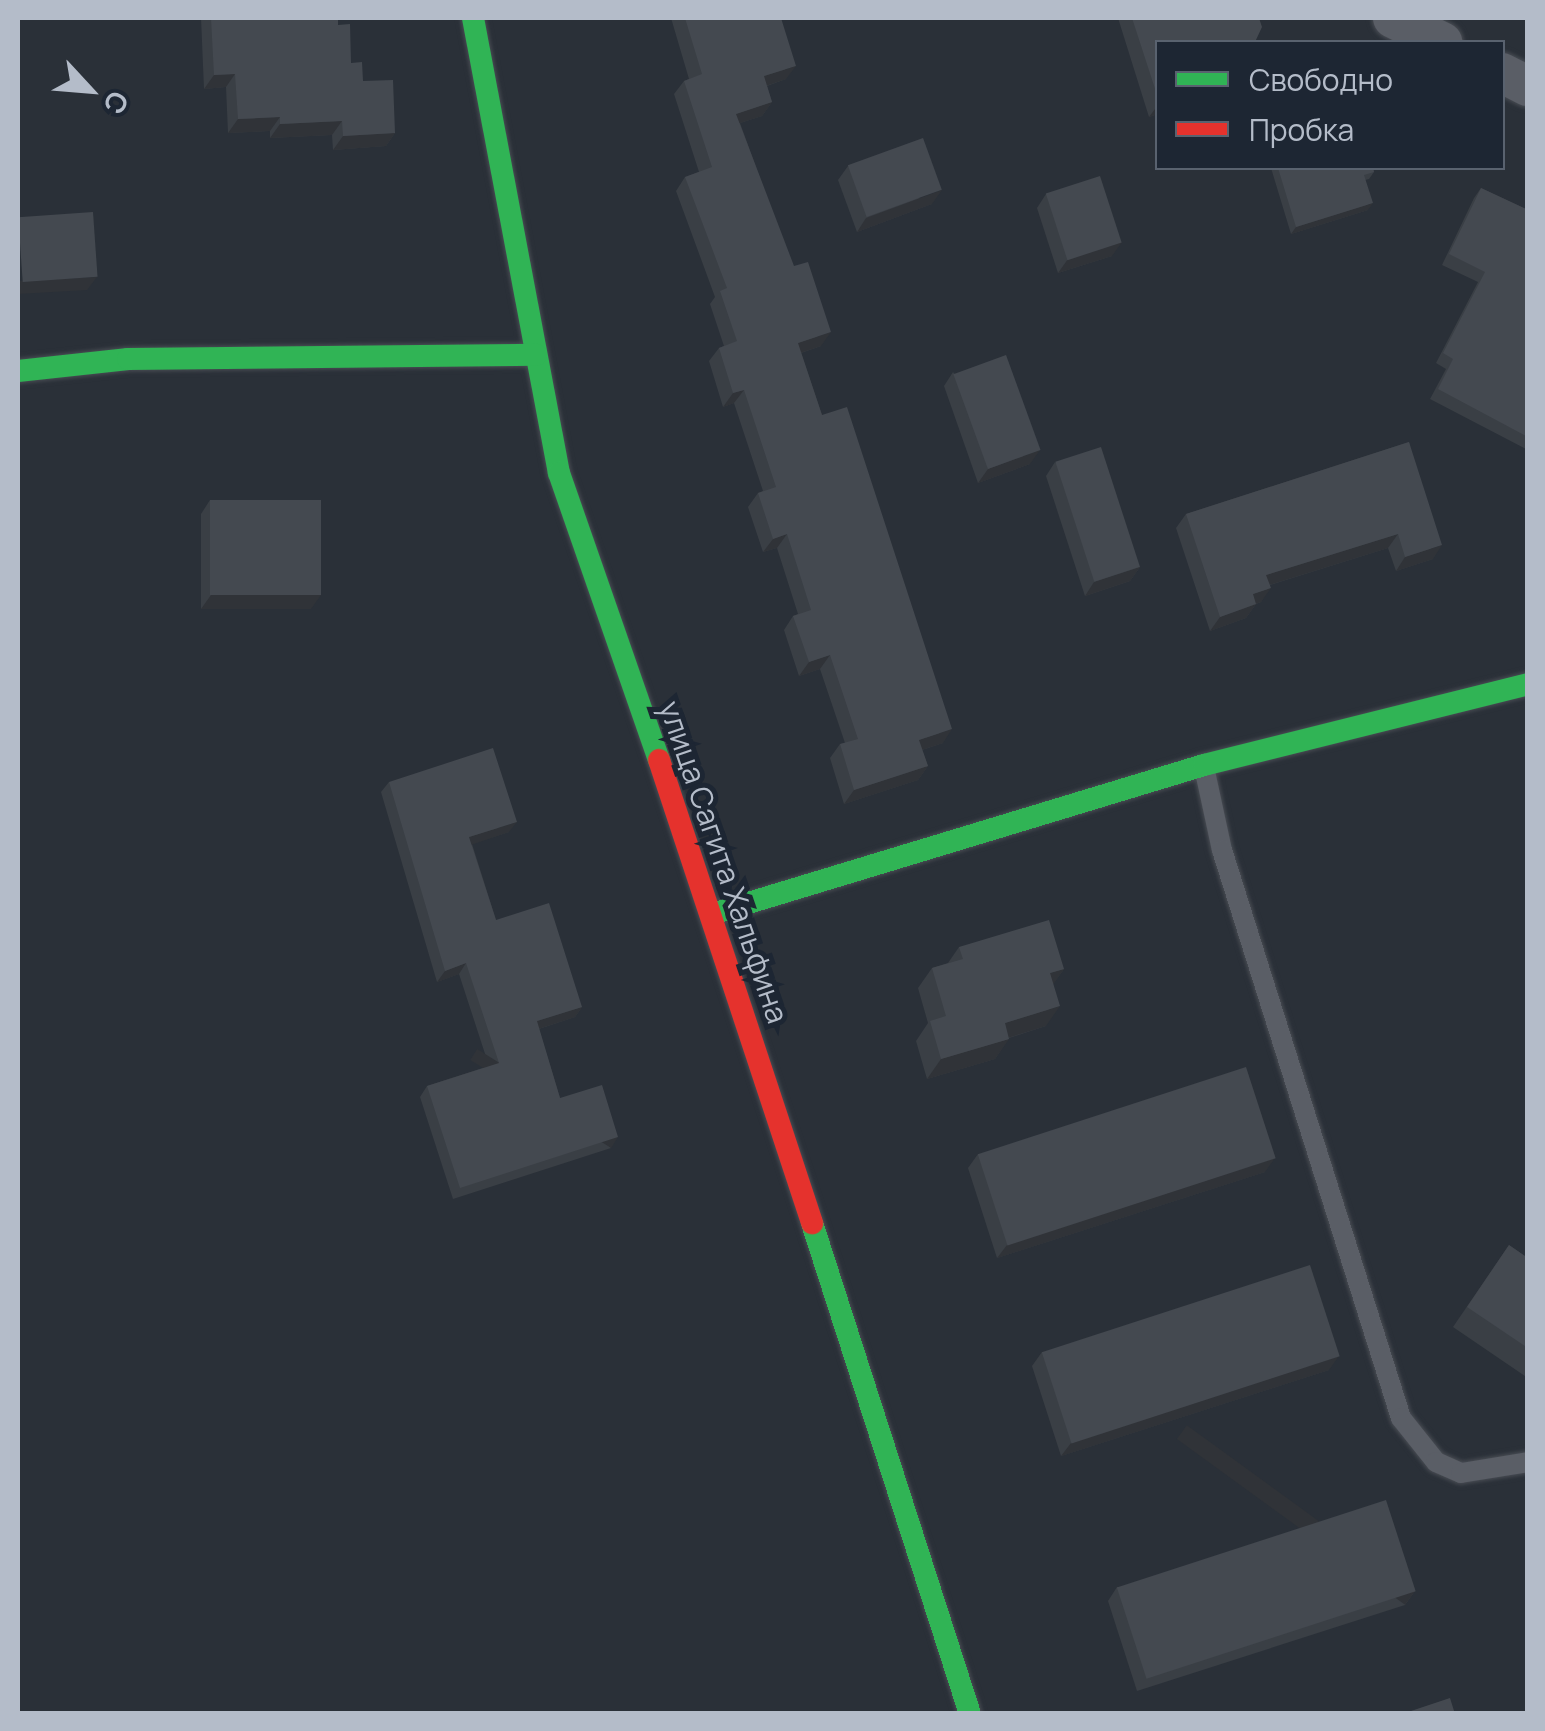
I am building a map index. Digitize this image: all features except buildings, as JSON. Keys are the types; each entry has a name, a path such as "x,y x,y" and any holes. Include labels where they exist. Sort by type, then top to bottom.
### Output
{"street":[{"name":"улица Сагита Хальфина","path":"473,18 558,473 712,914 970,1714"},
{"path":"1393,18 1438,40"},
{"path":"1505,74 1528,86"},
{"path":"18,371 128,359 536,355"},
{"path":"712,914 1204,765 1528,684"}],"lane":[{"path":"1204,765 1222,850 1401,1418 1436,1462 1461,1473 1528,1462"}],"traffic: fast":[{"path":"473,18 559,473 659,760"},
{"path":"18,371 128,359 536,355"},
{"path":"712,914 1204,765 1528,684"},
{"path":"812,1223 970,1714"}],"traffic: jam":[{"path":"659,760 812,1223"}]}
